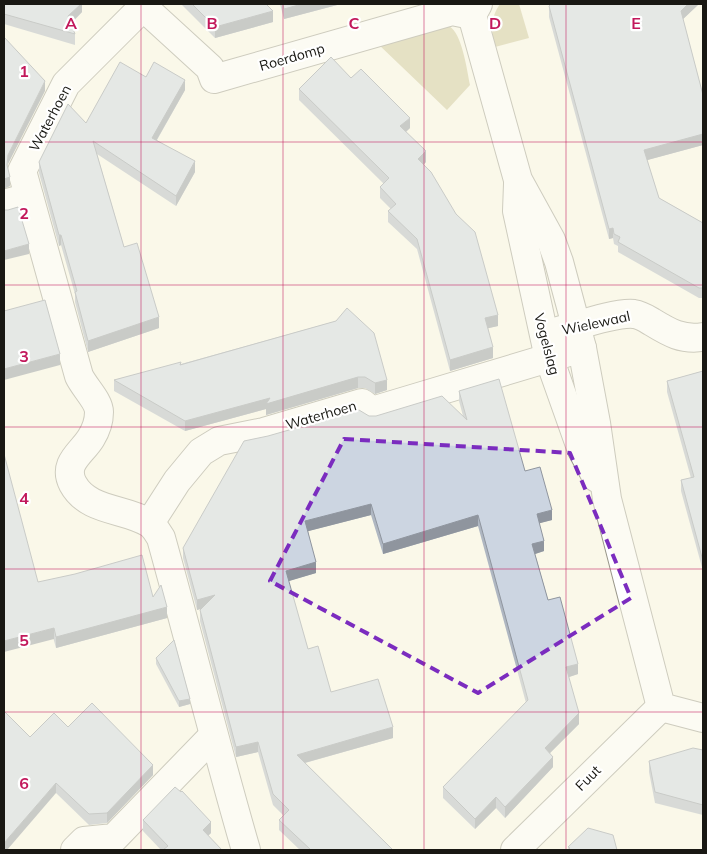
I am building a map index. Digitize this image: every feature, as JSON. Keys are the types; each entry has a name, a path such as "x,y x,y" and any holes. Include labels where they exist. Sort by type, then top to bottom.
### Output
{"street":[{"name":"Roerdomp","path":"142,5 210,68 214,79 452,11 475,9"},
{"name":"Waterhoen","path":"142,5 66,84 22,171 17,200 79,376 84,387 94,399 99,411 97,426 91,439 72,461 70,476 80,495 98,506 150,523 177,481 201,452 219,441 264,432 362,403 372,412 546,347"},
{"name":"Vogelslag","path":"475,9 518,180 551,240 559,262 579,337 596,423 607,499 660,707"},
{"name":"Vogelslag","path":"518,180 517,211 546,347 581,448 607,499"},
{"name":"Wielewaal","path":"546,347 579,337 610,317 635,314 646,318 673,335 693,338 703,337"},
{"path":"150,523 161,538 191,645 213,736 246,850"},
{"path":"660,707 703,718"},
{"name":"Fuut","path":"515,850 660,707"},
{"path":"75,850 84,841 114,838 213,736"},
{"path":"173,778 225,778"}],"highlighted area":[{"path":"344,439 570,453 631,598 478,693 270,581"}],"shaded area":[{"path":"500,4 519,4 529,38 495,47 492,25 494,14"},
{"path":"449,26 454,30 461,44 470,85 447,110 377,43"}],"building":[{"path":"5,4 81,4 68,16 75,34 4,14"},
{"path":"192,4 266,4 273,11 215,27"},
{"path":"283,4 302,4 284,9"},
{"path":"551,4 688,4 681,11 703,95 703,134 644,150 659,198 703,223 703,288 699,288 618,242 620,237 614,234 613,228 609,229 549,6"},
{"path":"4,37 45,81 8,155 7,165 10,177 4,179"},
{"path":"331,57 351,78 361,69 410,118 400,126 426,151 418,159 431,172 456,214 475,232 498,315 485,318 493,347 450,360 417,239 388,211 396,204 380,187 389,178 299,89"},
{"path":"120,62 146,77 154,62 185,80 152,138 195,161 176,196 93,141 124,247 137,243 159,317 88,341 75,292 77,291 39,162 68,104 86,123"},
{"path":"18,207 29,244 4,251 4,210"},
{"path":"45,300 60,354 4,369 4,311"},
{"path":"347,308 374,333 387,380 375,383 365,377 358,377 266,404 270,398 185,421 114,380 181,362 180,365 336,321"},
{"path":"703,371 703,561 681,480 694,477 667,381"},
{"path":"499,379 525,471 540,467 552,510 537,514 544,541 532,544 548,600 560,597 578,664 566,667 579,713 545,748 553,757 505,807 496,797 475,819 443,787 528,700 478,515 383,544 371,504 305,521 316,562 286,571 308,649 318,646 331,692 378,679 393,727 297,755 393,850 311,850 279,820 289,810 273,794 258,742 236,747 200,610 215,595 197,600 183,548 244,441 359,410 369,416 376,416 442,396 467,420 459,391"},
{"path":"4,454 38,582 75,574 142,555 153,597 161,585 167,607 56,637 54,628 4,641"},
{"path":"174,640 190,699 179,701 156,658"},
{"path":"92,703 153,765 107,813 89,814 56,783 4,843 4,712 30,737 54,713 68,727"},
{"path":"693,748 703,750 703,805 655,792 649,761"},
{"path":"175,787 182,791 211,822 203,830 222,850 163,850 168,846 143,820"},
{"path":"588,828 613,835 617,850 567,850"}]}
